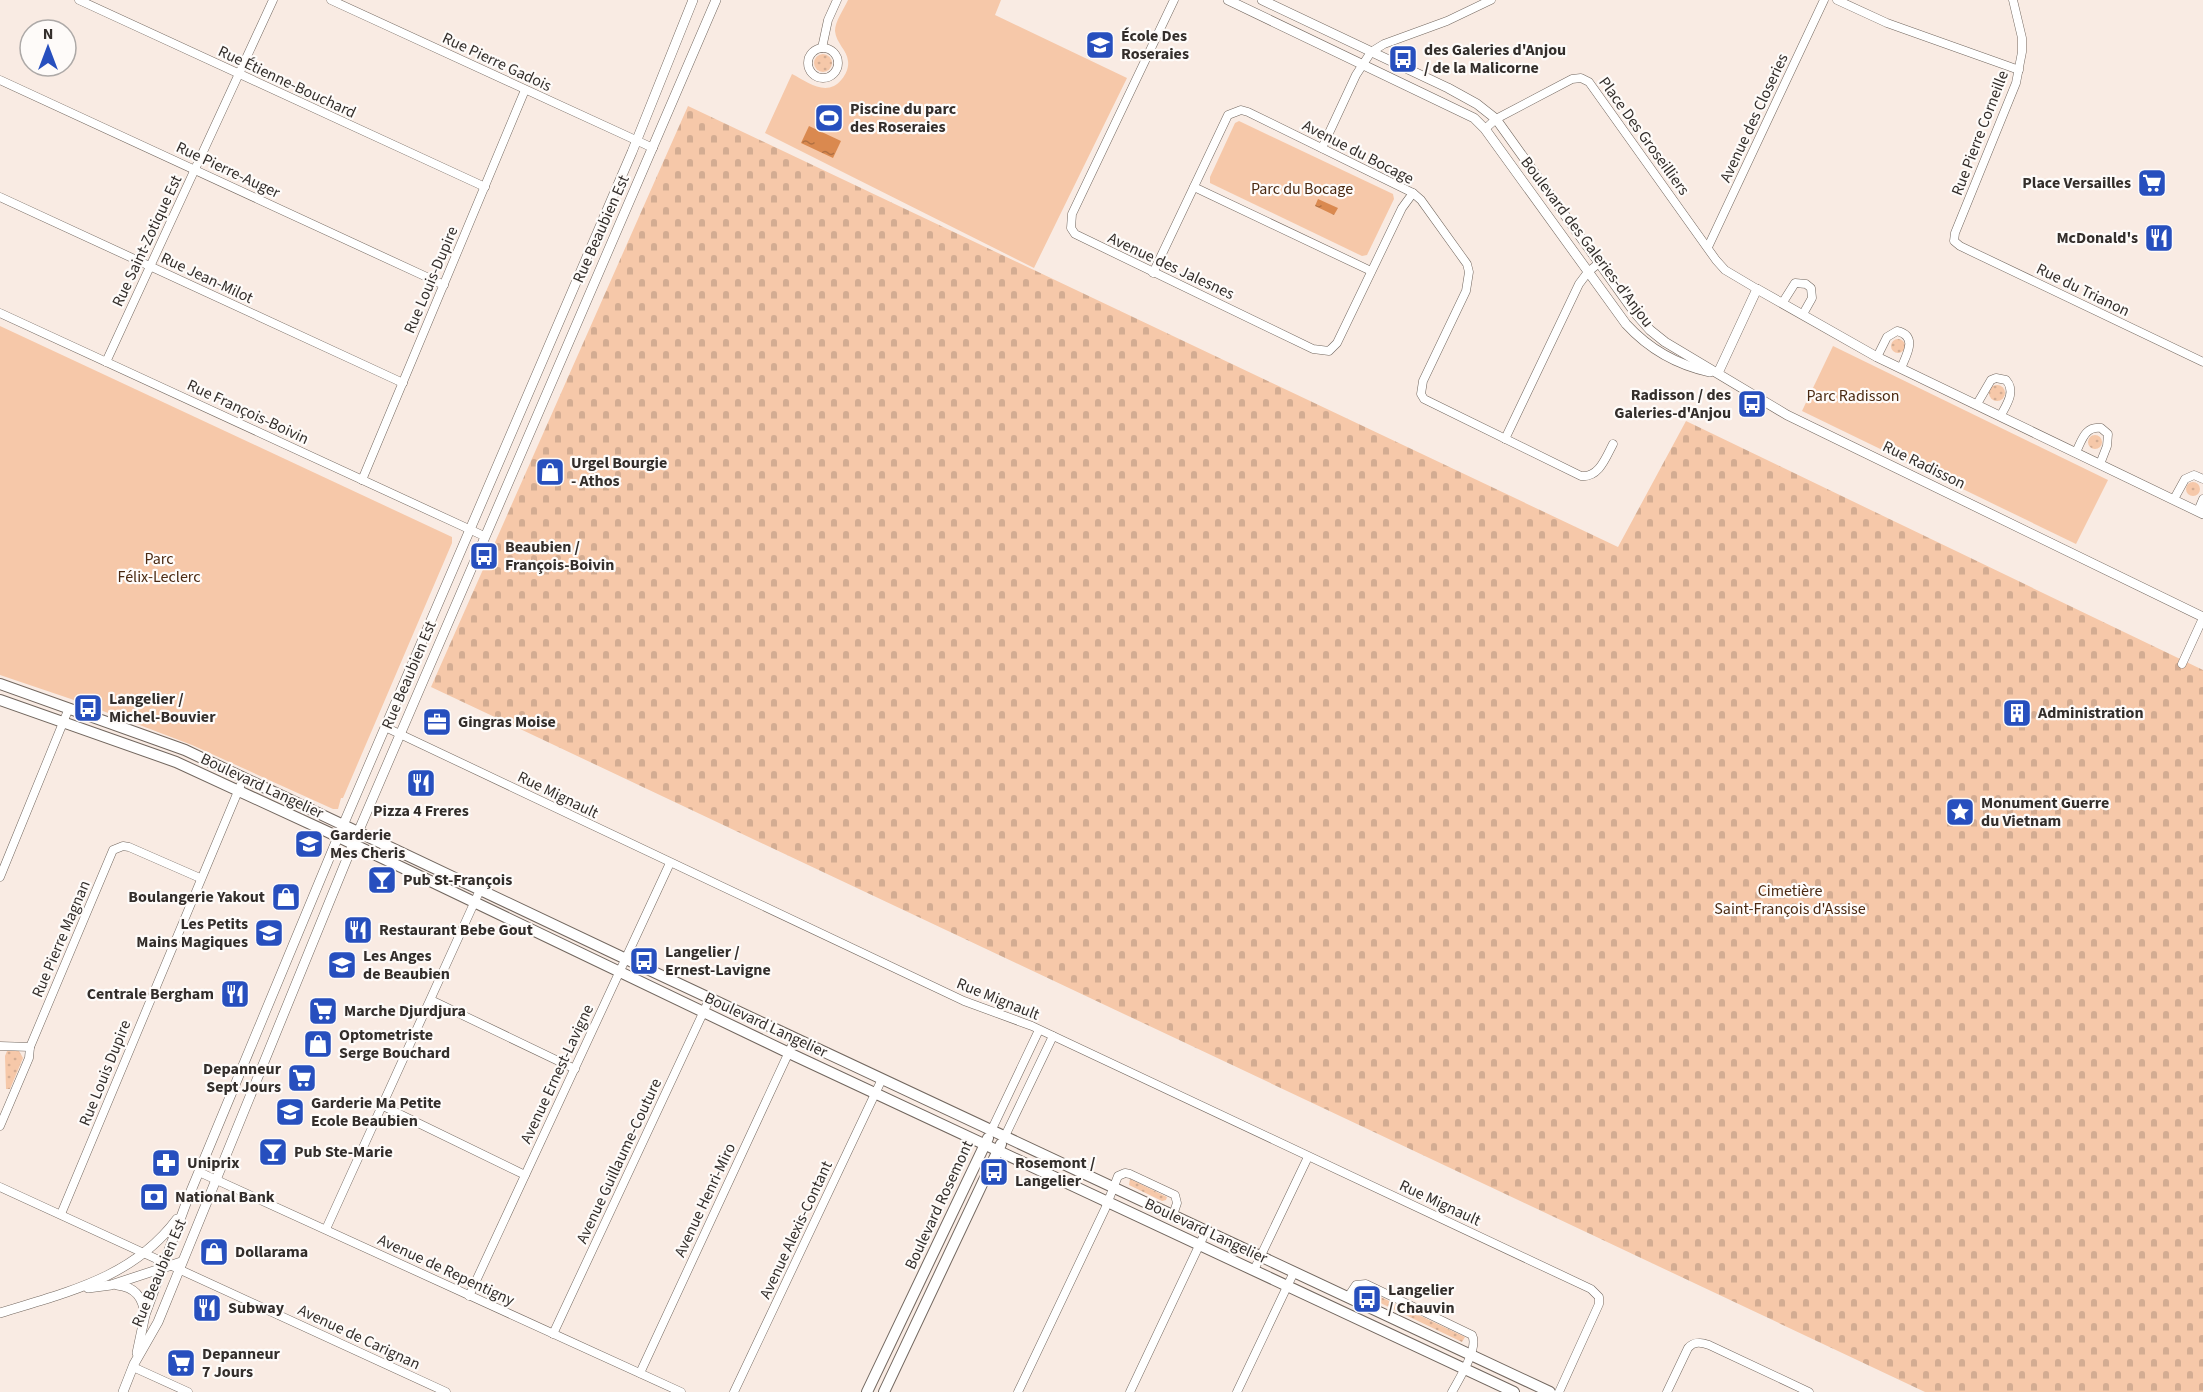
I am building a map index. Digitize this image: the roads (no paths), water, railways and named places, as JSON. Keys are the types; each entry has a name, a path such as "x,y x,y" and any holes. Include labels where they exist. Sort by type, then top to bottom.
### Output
{"main road":[{"name":"Boulevard Langelier","path":"0,684 185,750 795,1039 992,1129 1550,1392"},
{"name":"Boulevard Langelier","path":"0,700 170,760 238,791 789,1053 1514,1392"},
{"name":"Boulevard Rosemont","path":"867,1392 992,1129"},
{"name":"Boulevard Rosemont","path":"884,1392 1005,1136"}],"street":[{"name":"Rue Étienne-Bouchard","path":"79,0 484,188"},
{"name":"Rue Saint-Zotique Est","path":"106,362 273,0"},
{"name":"Rue Pierre Gadois","path":"331,0 653,148"},
{"name":"Rue Beaubien Est","path":"123,1392 158,1322 182,1212 338,837 636,141 693,0"},
{"name":"Rue Beaubien Est","path":"134,1366 145,1315 215,1179 353,844 716,0"},
{"path":"822,48 828,20 837,0"},
{"name":"Avenue des Jalesnes","path":"1174,0 1072,214 1071,228 1082,239 1313,349 1329,351 1337,343 1402,208 1413,193"},
{"name":"Boulevard des Galeries-d'Anjou","path":"1228,0 1474,118 1485,129 1626,324 1639,338 1653,349 1676,361 1718,373"},
{"name":"Boulevard des Galeries-d'Anjou","path":"1262,0 1462,96 1496,119 1635,313 1665,342 1718,373"},
{"path":"1322,147 1362,64 1371,52 1384,44 1447,21 1491,0"},
{"name":"Avenue des Closeries","path":"1708,247 1824,0"},
{"path":"1837,0 1887,22 2019,70"},
{"name":"Rue Pierre Corneille","path":"1953,239 2016,83 2022,38 2013,0"},
{"path":"822,48 832,51 837,59 837,69 826,78 816,77 807,65 807,60 813,51 822,48"},
{"name":"Place Des Groseilliers","path":"1485,129 1496,119 1572,79 1581,78 1589,82 1725,270 1757,289"},
{"name":"Rue Pierre-Auger","path":"0,80 444,285"},
{"name":"Rue Louis-Dupire","path":"362,480 525,90"},
{"name":"Avenue du Bocage","path":"1154,273 1228,115 1234,111 1248,112 1413,193 1421,200 1462,257 1469,272 1466,291 1423,381 1421,394 1430,403 1581,476 1597,471 1613,444"},
{"path":"1194,187 1371,271"},
{"name":"Rue Jean-Milot","path":"0,197 403,383"},
{"name":"Rue du Trianon","path":"1953,239 1960,246 2203,362"},
{"path":"591,247 606,254"},
{"path":"1505,439 1579,284 1599,263"},
{"path":"1783,302 1795,284 1803,282 1812,292 1812,297 1803,314"},
{"path":"1718,373 1757,289 1877,357 2200,512 2203,499"},
{"name":"Rue François-Boivin","path":"0,313 484,536"},
{"path":"1877,357 1887,336 1892,333 1903,333 1908,336 1910,342 1901,368"},
{"name":"Rue Radisson","path":"1718,373 1787,415 2203,618"},
{"path":"1977,404 1991,380 1996,378 2006,380 2011,387 2011,393 2001,415"},
{"path":"2076,452 2087,431 2091,428 2101,428 2108,434 2109,439 2100,464"},
{"path":"2174,499 2185,479 2194,475 2203,479"},
{"path":"2182,664 2203,618"},
{"path":"0,877 69,708"},
{"name":"Rue Mignault","path":"386,727 964,1001 1053,1036 1591,1289 1599,1297 1598,1309 1559,1392"},
{"name":"Rue Louis Dupire","path":"61,1214 244,777"},
{"name":"Rue Pierre Magnan","path":"0,1126 29,1058 30,1047 113,850 123,846 129,847 200,878"},
{"name":"Avenue Ernest-Lavigne","path":"469,1296 670,863"},
{"path":"326,1229 480,890"},
{"name":"Avenue Guillaume-Couture","path":"553,1334 710,998"},
{"path":"431,1000 575,1069"},
{"path":"267,1008 283,1014"},
{"name":"Boulevard Rosemont","path":"992,1129 1039,1030"},
{"name":"Boulevard Rosemont","path":"1005,1136 1053,1036"},
{"name":"Avenue Henri-Miro","path":"640,1373 795,1039"},
{"path":"0,1046 30,1047"},
{"name":"Avenue Alexis-Contant","path":"734,1392 882,1079"},
{"path":"227,1105 243,1111"},
{"path":"383,1106 525,1175"},
{"path":"1254,1270 1308,1157"},
{"name":"Avenue de Repentigny","path":"199,1172 681,1392"},
{"name":"Boulevard Langelier","path":"1114,1187 1118,1176 1125,1173 1171,1193 1177,1198 1173,1215"},
{"name":"Avenue de Carignan","path":"0,1187 446,1392"},
{"path":"1018,1392 1114,1187"},
{"name":"Rue Beaubien Est","path":"79,1288 123,1268 146,1253 167,1233 182,1212"},
{"path":"1130,1392 1206,1231"},
{"path":"111,1285 171,1265"},
{"path":"1237,1392 1294,1272"},
{"path":"1348,1297 1358,1284 1366,1284 1472,1335 1475,1342 1471,1354 1452,1392"},
{"path":"0,1312 79,1288 111,1285 129,1287 138,1294 144,1305 145,1315"},
{"path":"1667,1392 1688,1348 1695,1343 1709,1345 1809,1392"},
{"path":"134,1366 188,1392"}],"water":[{"path":"809,126 841,141 833,158 801,143"},
{"path":"1318,199 1338,208 1334,215 1315,206"}],"place":[{"name":"École Des Roseraies","path":"1100,45"},
{"name":"des Galeries d'Anjou / de la Malicorne","path":"1403,59"},
{"name":"Piscine du parc des Roseraies","path":"829,118"},
{"name":"Place Versailles","path":"2152,183"},
{"name":"McDonald's","path":"2159,238"},
{"name":"Radisson / des Galeries-d'Anjou","path":"1752,404"},
{"name":"Urgel Bourgie - Athos","path":"550,472"},
{"name":"Beaubien / François-Boivin","path":"484,556"},
{"name":"Langelier / Michel-Bouvier","path":"88,708"},
{"name":"Administration","path":"2017,713"},
{"name":"Gingras Moise","path":"437,722"},
{"name":"Pizza 4 Freres","path":"421,783"},
{"name":"Monument Guerre du Vietnam","path":"1960,812"},
{"name":"Garderie Mes Cheris","path":"309,844"},
{"name":"Pub St-François","path":"382,880"},
{"name":"Boulangerie Yakout","path":"286,897"},
{"name":"Restaurant Bebe Gout","path":"358,930"},
{"name":"Les Petits Mains Magiques","path":"269,933"},
{"name":"Langelier / Ernest-Lavigne","path":"644,961"},
{"name":"Les Anges de Beaubien","path":"342,965"},
{"name":"Centrale Bergham","path":"235,994"},
{"name":"Marche Djurdjura","path":"323,1011"},
{"name":"Optometriste Serge Bouchard","path":"318,1044"},
{"name":"Depanneur Sept Jours","path":"302,1078"},
{"name":"Garderie Ma Petite Ecole Beaubien","path":"290,1112"},
{"name":"Pub Ste-Marie","path":"273,1152"},
{"name":"Uniprix","path":"166,1163"},
{"name":"Rosemont / Langelier","path":"994,1172"},
{"name":"National Bank","path":"154,1197"},
{"name":"Dollarama","path":"214,1252"},
{"name":"Langelier / Chauvin","path":"1367,1299"},
{"name":"Subway","path":"207,1308"},
{"name":"Depanneur 7 Jours","path":"181,1363"}],"park label":[{"name":"Parc du Bocage","path":"1302,189"},
{"name":"Parc Radisson","path":"1853,396"},
{"name":"Parc Félix-Leclerc","path":"159,568"},
{"name":"Cimetière Saint-François d'Assise","path":"1790,900"}]}
